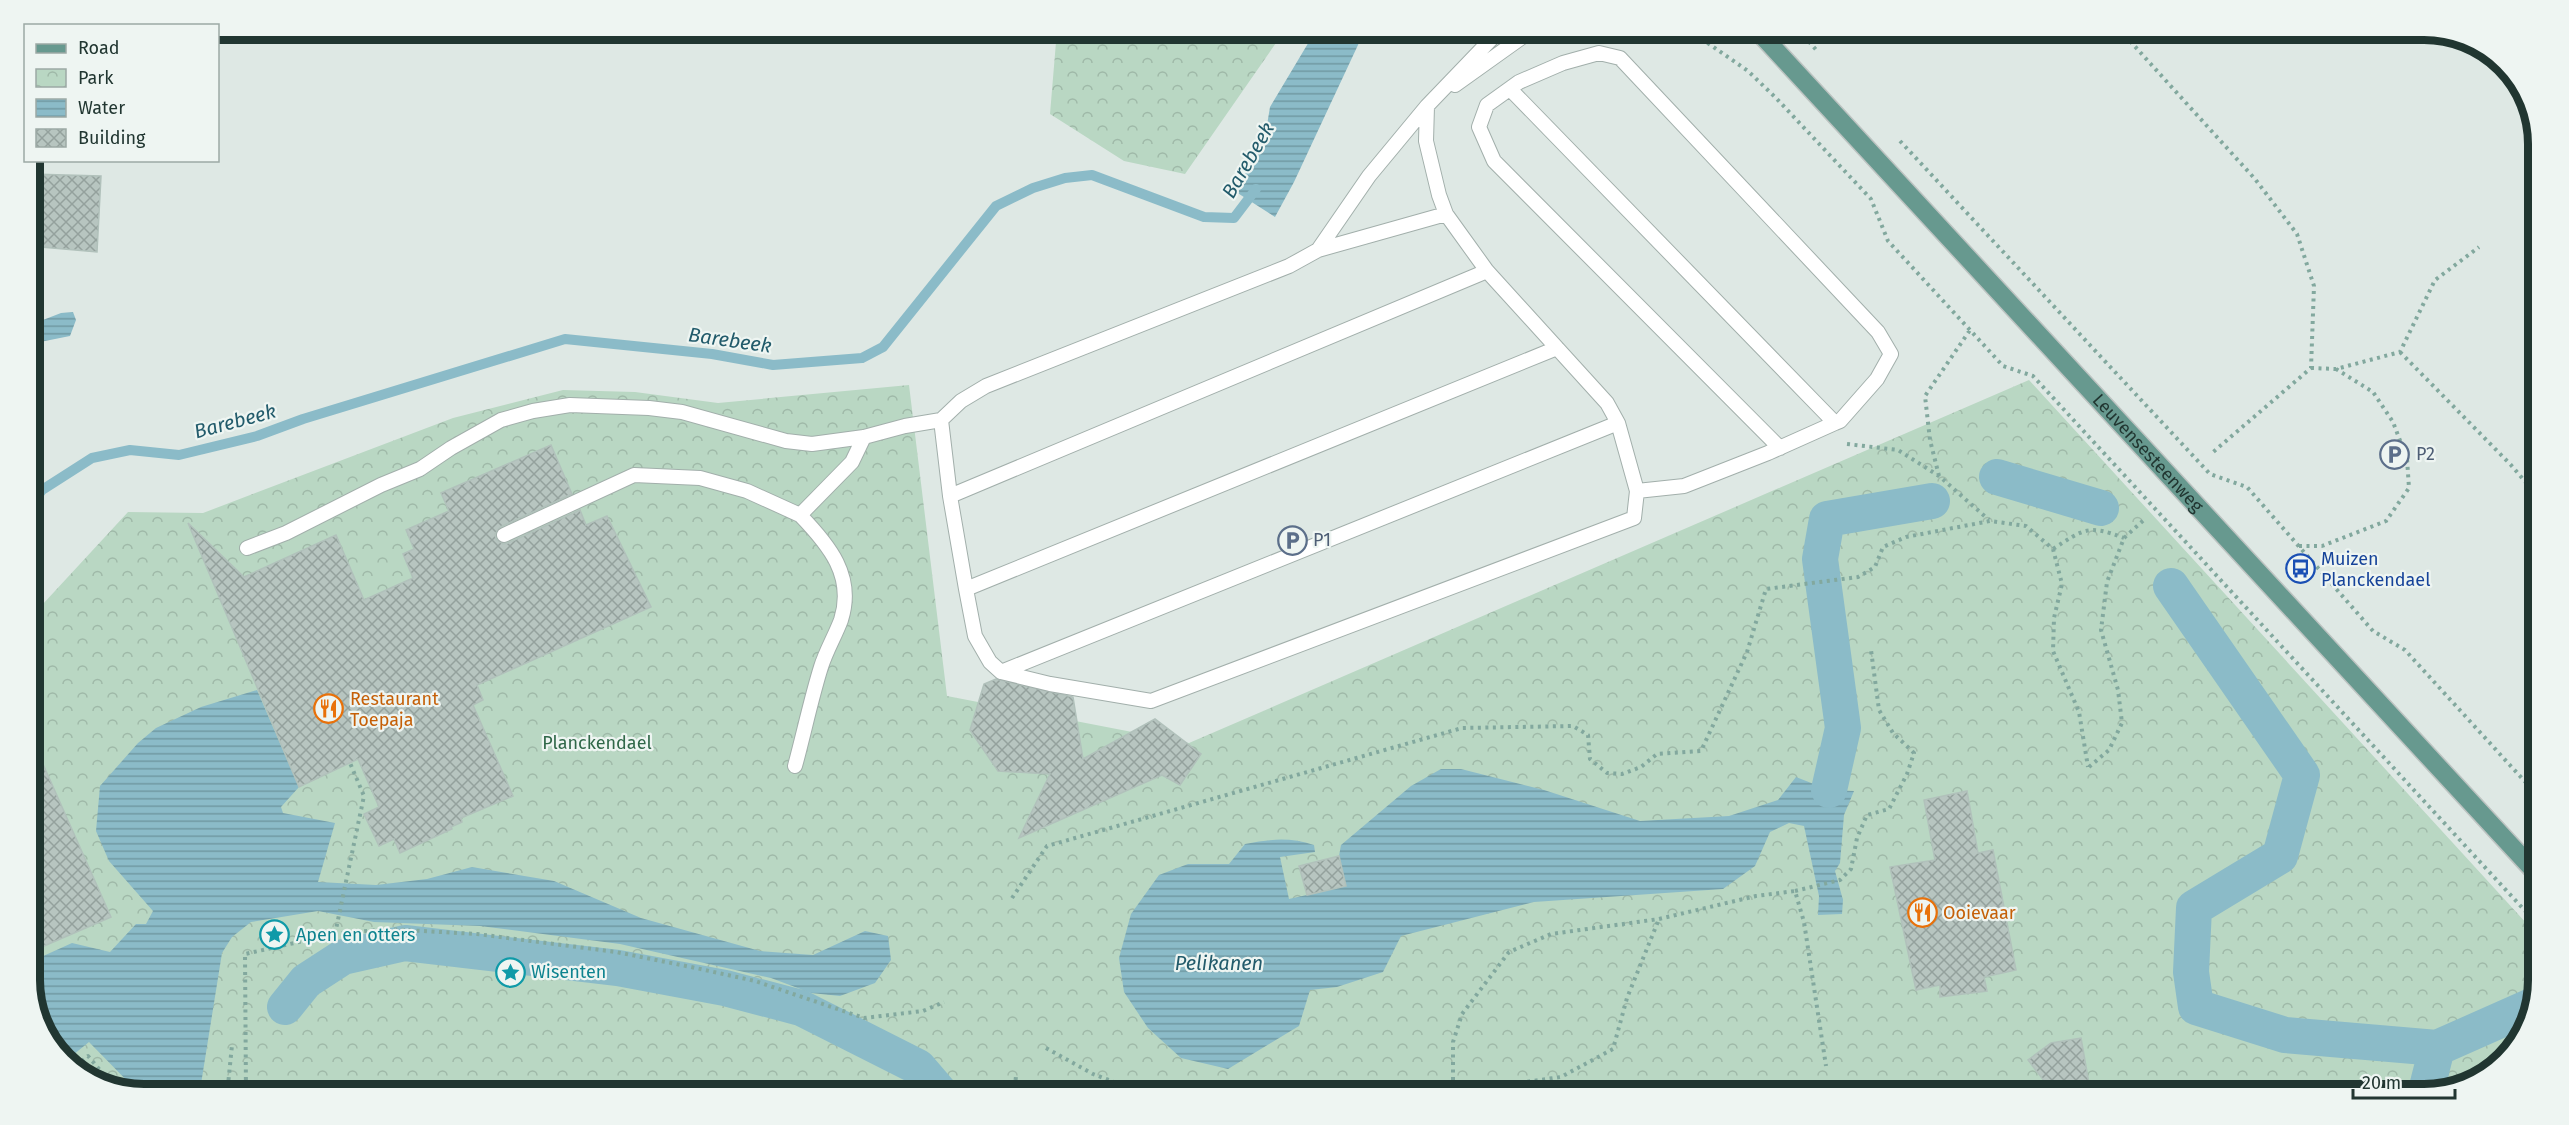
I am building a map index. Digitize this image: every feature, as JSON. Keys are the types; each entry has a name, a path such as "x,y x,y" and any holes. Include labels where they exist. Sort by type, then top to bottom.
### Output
{"main road":[{"name":"Leuvensesteenweg","path":"1766,40 2528,864"}],"lane":[{"path":"1318,250 1369,176 1427,106 1490,40"},
{"path":"1427,106 1518,40"},
{"path":"1637,492 1684,486 1780,448 1840,421 1877,379 1891,354 1878,332 1620,58 1599,53 1563,63 1510,89 1487,105 1479,127 1494,161 1780,448"},
{"path":"1510,89 1835,423"},
{"path":"941,420 950,496 975,636 990,662 1001,672 1050,684 1151,701 1634,518 1637,492 1618,423 1608,403 1487,271 1446,214 1426,141 1427,106"},
{"path":"247,548 286,533 381,485 420,470 451,448 501,420 533,411 570,405 649,408 682,412 786,441 812,444 864,437 904,426 941,420 961,401 986,386 1289,266 1318,250 1446,214"},
{"path":"950,496 1487,271"},
{"path":"966,589 1557,348"},
{"path":"1001,672 1618,423"},
{"path":"800,515 852,462 864,437"},
{"path":"504,535 634,475 700,478 747,490 800,515 833,553 842,570 846,596 841,620 821,668 795,766"}],"path":[{"path":"1703,40 1748,71 1776,98 1871,199 1888,241 2003,366 2032,376 2528,914"},
{"path":"1807,40 1820,56"},
{"path":"2129,40 2255,179 2297,234 2314,286 2311,368"},
{"path":"1893,133 2210,474 2247,487 2373,631 2405,650 2528,785"},
{"path":"2212,453 2311,368 2336,369 2400,352 2435,280 2479,247"},
{"path":"1939,476 1930,440 1925,396 1970,330"},
{"path":"2400,352 2528,485"},
{"path":"2299,546 2322,546 2386,521 2409,488 2408,459 2393,422 2373,392 2336,369"},
{"path":"1842,444 1898,450 1939,476 1990,521"},
{"path":"1012,898 1047,846 1462,728 1572,726 1588,735 1590,759 1608,772 1622,774 1641,767 1657,754 1701,751 1747,652 1766,589 1858,577 1875,567 1883,547 1906,537 1990,521 2026,526 2053,549 2062,584 2054,618 2053,651 2079,712 2088,767 2109,750 2122,723 2118,690 2101,630 2107,582 2124,537 2146,518"},
{"path":"2053,549 2081,531 2100,529 2124,537"},
{"path":"1453,1084 1453,1042 1462,1014 1509,952 1551,934 1659,919 1756,896 1808,888 1840,880 1851,869 1857,838 1866,815 1889,808 1907,774 1914,753 1893,733 1879,710 1871,650"},
{"path":"334,934 364,796 350,763"},
{"path":"1795,891 1804,922 1821,1048 1829,1084"},
{"path":"1517,1084 1561,1077 1613,1049 1627,998 1659,919"},
{"path":"246,1084 245,954 334,934 387,930 477,934 616,952 755,981 864,1018 923,1011 944,1002"},
{"path":"228,1084 232,1045"},
{"path":"1046,1048 1093,1074 1119,1084"},
{"path":"80,1062 88,1056 106,1077"},
{"path":"1015,1084 1016,1076"},
{"path":"1404,1084 1442,1084"}],"green space":[{"path":"1056,40 1278,40 1185,174 1124,161 1050,114"},
{"name":"Planckendael","path":"2029,380 2528,925 2526,1000 2521,1020 2511,1038 2493,1059 2464,1077 2438,1084 145,1084 105,1077 81,1063 58,1038 46,1014 41,987 41,606 128,512 203,513 453,418 563,390 635,392 718,403 909,385 947,696 1189,743"}],"water":[{"path":"1310,40 1360,40 1294,182 1275,217 1236,192 1267,125 1270,107"},
{"path":"73,312 76,320 70,336 41,342 41,321 61,313"},
{"path":"257,690 299,787 281,807 283,813 335,823 318,882 376,885 427,879 472,867 554,881 641,918 760,951 813,955 865,931 888,936 891,960 875,983 840,996 811,993 771,978 620,944 480,926 374,922 318,911 251,922 232,937 222,953 201,1084 129,1082 89,1042 73,1055 58,1038 46,1014 43,1000 41,957 72,943 110,952 136,924 146,924 153,911 109,861 96,831 100,786 138,743 156,728 201,707"},
{"name":"Pelikanen","path":"1441,769 1461,769 1544,790 1640,821 1729,816 1778,800 1796,777 1829,790 1854,791 1844,815 1840,863 1835,871 1843,900 1842,914 1818,915 1819,896 1804,826 1789,823 1770,832 1755,866 1723,889 1534,902 1401,936 1383,972 1337,987 1310,990 1299,1026 1228,1069 1181,1058 1148,1028 1124,992 1119,958 1131,914 1159,875 1188,864 1229,864 1245,844 1288,840 1314,845 1315,852 1280,857 1289,899 1346,886 1339,856 1341,845 1411,786"}],"building":[{"path":"41,174 101,176 97,252 41,247"},
{"path":"551,445 572,494 500,527 495,534 496,539 503,544 508,543 580,510 586,525 607,516 651,607 477,685 483,700 473,705 513,796 461,818 462,822 451,827 452,829 400,853 394,839 379,846 364,814 379,807 358,759 299,787 188,523 244,577 336,535 364,600 413,578 403,554 414,549 406,530 449,511 441,493"},
{"path":"996,679 1073,697 1083,759 1155,719 1201,754 1180,785 1162,775 1019,838 1050,774 998,771 970,730 984,684"},
{"path":"41,760 111,917 41,947"},
{"path":"1967,791 1978,853 1993,850 2016,970 1984,977 1987,991 1940,997 1940,985 1916,990 1890,867 1935,860 1924,800"},
{"path":"1339,856 1346,886 1307,895 1299,866"},
{"path":"2081,1038 2089,1084 2047,1084 2028,1060 2051,1043"}],"waterway":[{"name":"Barebeek","path":"41,491 92,458 130,450 179,455 257,436 303,419 565,339 712,354 773,365 862,358 883,347 996,206 1033,188 1065,178 1092,175 1204,217 1234,218 1256,189"},
{"path":"1997,477 2101,508"},
{"path":"1829,790 1843,728 1820,559 1827,519 1932,501"},
{"path":"2171,586 2302,775 2280,856 2194,908 2191,972 2196,1007 2285,1035 2437,1048"},
{"path":"285,1007 306,981 343,957 405,943 618,968 725,988 801,1008 918,1067 933,1084"},
{"path":"2428,1084 2437,1048 2524,1010"}],"place":[{"name":"P2","path":"2395,454"},
{"name":"P1","path":"1292,540"},
{"name":"Muizen Planckendael","path":"2300,569"},
{"name":"Restaurant Toepaja","path":"329,709"},
{"name":"Ooievaar","path":"1922,913"},
{"name":"Apen en otters","path":"275,935"},
{"name":"Wisenten","path":"510,972"}]}
